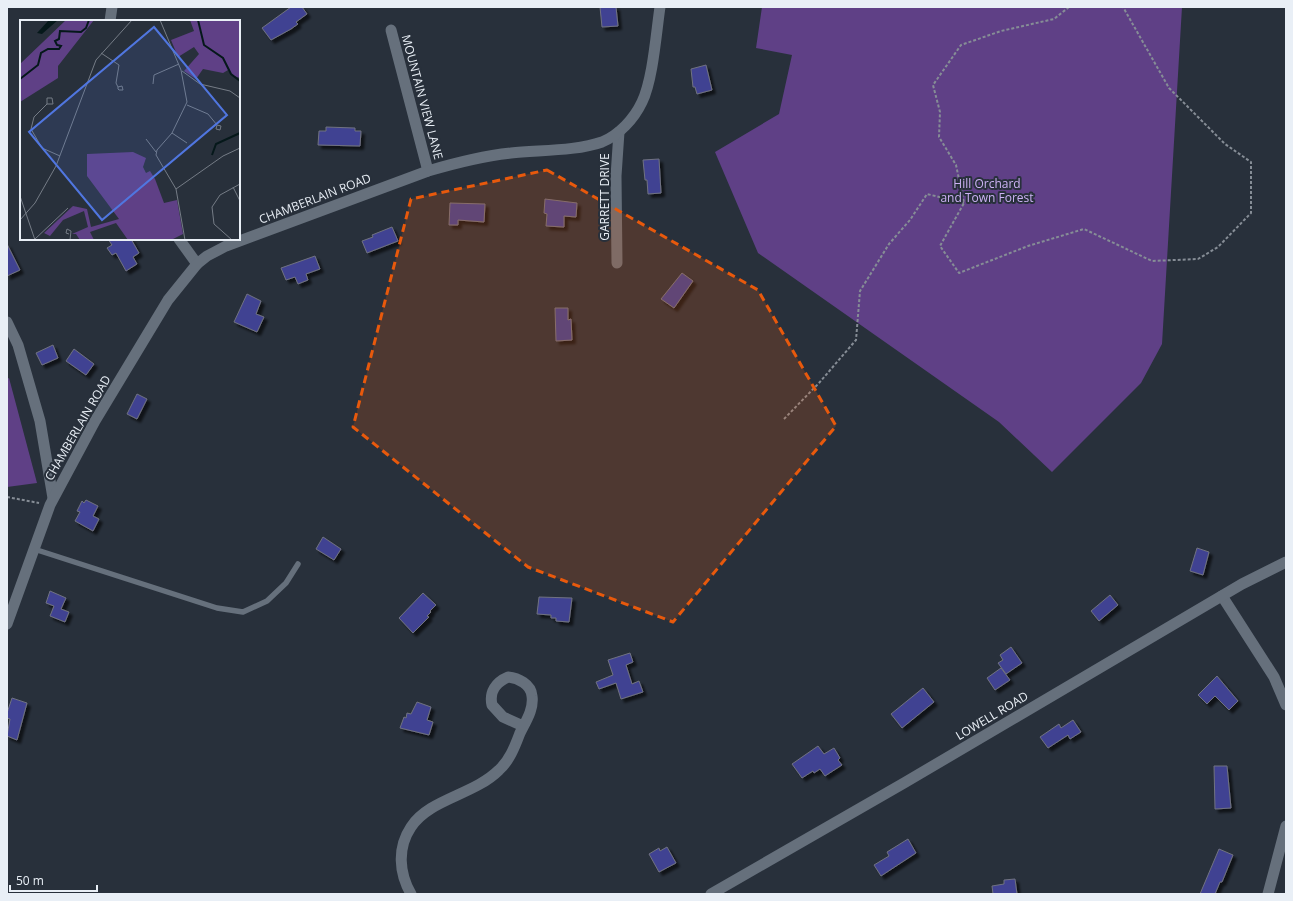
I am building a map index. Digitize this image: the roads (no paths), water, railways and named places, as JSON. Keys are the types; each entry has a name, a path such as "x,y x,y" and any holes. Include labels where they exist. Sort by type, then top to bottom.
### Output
{"street":[{"path":"110,20 112,7"},
{"name":"CHAMBERLAIN ROAD","path":"7,624 52,502 95,421 149,330 168,300 197,264 207,256 226,246 428,171 462,161 510,153 586,146 602,142 619,132 634,117 643,101 649,78 660,7"},
{"name":"MOUNTAIN VIEW LANE","path":"391,30 428,171"},
{"name":"GARRETT DRIVE","path":"617,263 616,176 619,132"},
{"path":"180,240 197,264"},
{"path":"7,322 18,345 40,421 52,502"},
{"name":"LOWELL ROAD","path":"711,894 904,783 1222,596 1286,562"},
{"path":"1222,596 1274,677 1286,705"},
{"path":"411,894 404,878 401,857 404,842 410,828 424,813 474,788 494,775 510,756 531,708 532,693 522,681 508,677 499,682 493,690 492,705 494,710 503,717 523,726"},
{"path":"1268,894 1286,826"}],"lane":[{"path":"34,549 217,608 243,612 267,601 286,583 298,564"}],"park label":[{"name":"Hill Orchard and Town Forest","path":"987,191"}]}
